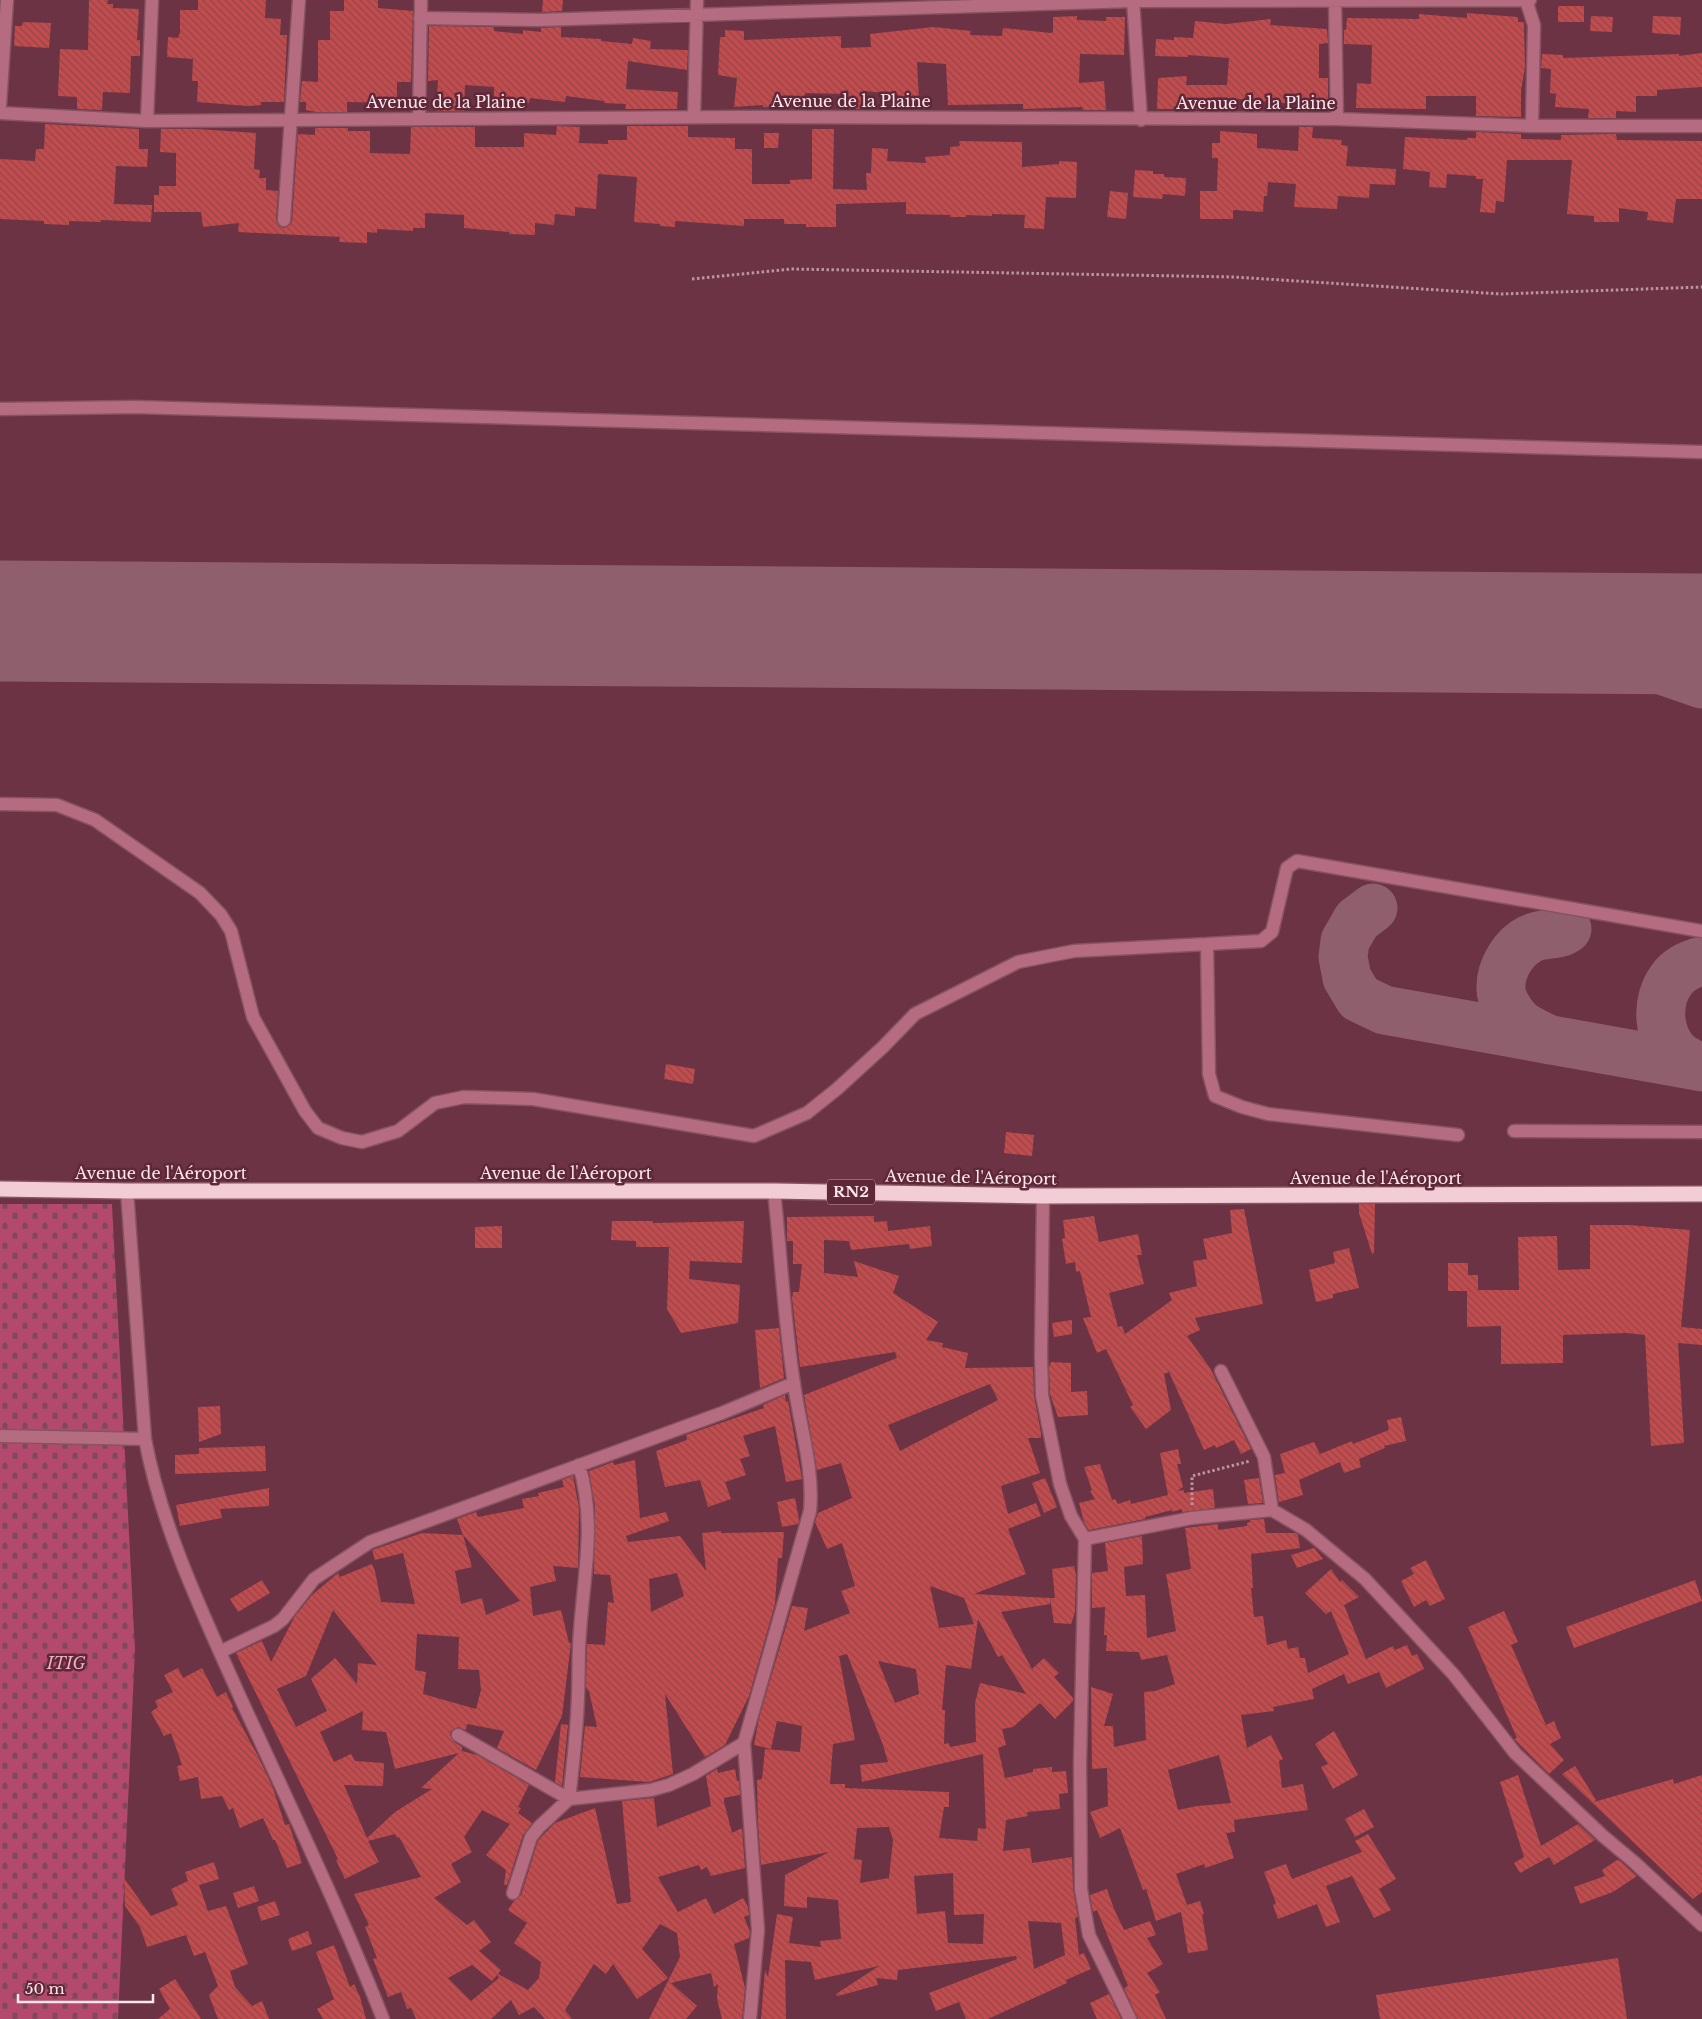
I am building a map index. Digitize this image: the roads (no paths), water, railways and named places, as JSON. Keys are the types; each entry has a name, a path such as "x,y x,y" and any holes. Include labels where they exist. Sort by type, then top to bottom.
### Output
{"highway":[{"name":"Avenue de l'Aéroport","path":"0,1189 127,1191 774,1191 1043,1196 1702,1194"}],"street":[{"path":"0,105 7,0"},
{"path":"147,121 152,0"},
{"path":"284,220 299,0"},
{"path":"419,118 421,0"},
{"path":"694,117 697,0"},
{"path":"420,18 539,20 1133,0 1527,0 1534,25 1532,126"},
{"path":"1133,0 1140,120"},
{"path":"1335,0 1337,119"},
{"name":"Avenue de la Plaine","path":"0,113 147,121 694,117 1140,120 1337,119 1532,126 1702,126"},
{"path":"0,409 146,407 1702,452"},
{"path":"0,804 57,805 95,820 200,894 221,915 231,931 253,1017 305,1111 318,1128 342,1138 362,1142 398,1131 435,1103 464,1097 533,1099 754,1136 807,1113 837,1090 915,1014 1018,962 1074,951 1261,941 1272,932 1287,868 1298,861 1702,931"},
{"path":"1207,944 1209,1074 1215,1096 1242,1107 1268,1114 1458,1135"},
{"path":"1514,1131 1702,1132"},
{"path":"127,1191 145,1439 152,1479 164,1516 220,1652 356,1952 383,2019"},
{"path":"750,2019 758,1930 744,1743 810,1511 811,1476 794,1383 774,1191"},
{"path":"1043,1196 1042,1395 1060,1484 1071,1516 1085,1539 1080,1763 1081,1889 1089,1935 1130,2019"},
{"path":"1221,1371 1264,1457 1272,1510"},
{"path":"220,1652 274,1626 282,1619 314,1579 370,1542 722,1413 794,1383"},
{"path":"0,1436 145,1439"},
{"path":"512,1893 531,1837 569,1799 575,1749 580,1633 589,1516 579,1464"},
{"path":"1085,1539 1192,1518 1272,1510 1306,1530 1365,1579 1454,1675 1515,1753 1603,1836 1702,1925"},
{"path":"458,1735 569,1799 651,1790 669,1785 693,1774 744,1743"}],"park label":[{"name":"ITIG","path":"66,1663"}]}
